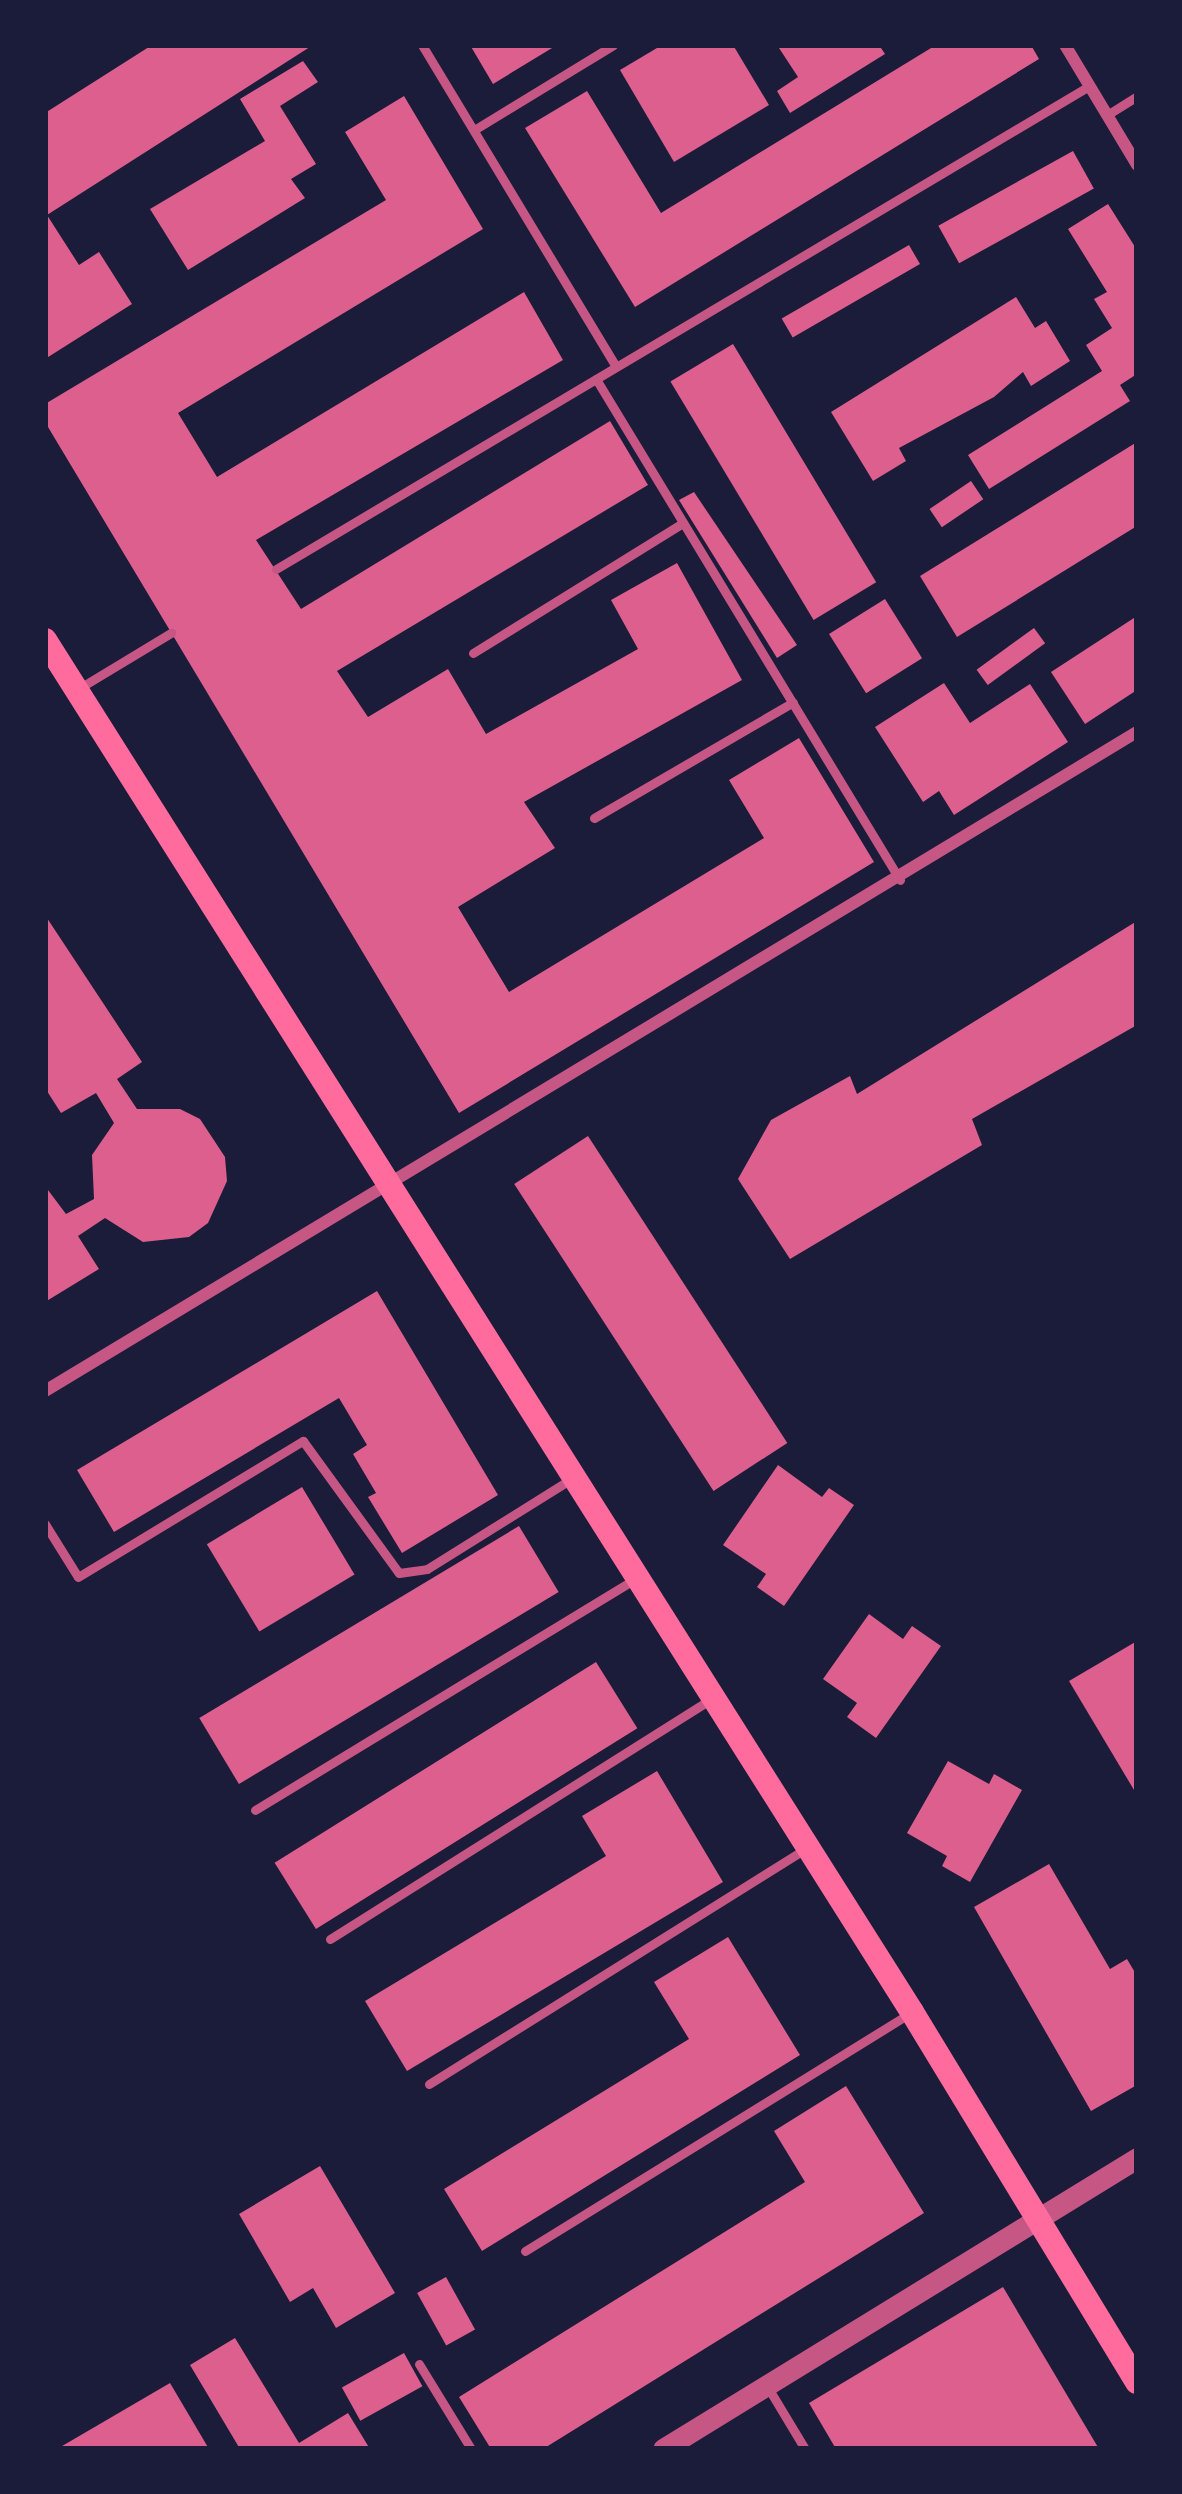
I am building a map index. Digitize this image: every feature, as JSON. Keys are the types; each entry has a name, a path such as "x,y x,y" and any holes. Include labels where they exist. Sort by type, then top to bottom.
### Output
{"main road":[{"path":"45,640 912,2012 1137,2382"}],"street":[{"path":"1064,45 1137,165"},
{"path":"45,1391 900,880 1137,732"},
{"path":"663,2449 1137,2158"}],"lane":[{"path":"422,45 616,366"},
{"path":"474,130 613,45"},
{"path":"276,568 1089,86"},
{"path":"1106,115 1137,96"},
{"path":"596,379 900,880"},
{"path":"473,653 683,523"},
{"path":"76,690 172,633"},
{"path":"594,818 793,702"},
{"path":"45,1524 78,1577 303,1441 399,1573 427,1569 574,1477"},
{"path":"255,1810 636,1578"},
{"path":"330,1939 713,1698"},
{"path":"429,2084 805,1849"},
{"path":"526,2251 912,2012"},
{"path":"419,2364 471,2449"},
{"path":"767,2386 805,2449"}],"building":[{"path":"152,45 313,45 47,215 79,265 99,252 132,304 45,359 45,113"},
{"path":"470,45 557,45 493,84"},
{"path":"662,45 733,45 769,105 674,162 620,70"},
{"path":"777,45 879,45 885,54 790,113 777,91 798,77"},
{"path":"936,45 1031,45 1039,59 635,307 525,128 587,91 661,213"},
{"path":"303,61 318,82 280,106 316,164 291,179 305,198 188,270 150,209 265,141 240,99"},
{"path":"404,96 483,229 178,413 217,477 524,292 563,360 256,540 301,609 610,421 648,485 337,671 368,717 448,669 486,734 638,649 611,600 677,563 742,680 524,802 555,848 458,907 509,992 764,838 729,780 799,738 874,862 459,1113 45,422 45,404 386,200 345,132"},
{"path":"1073,151 1094,189 959,263 938,226"},
{"path":"1108,204 1137,250 1137,374 1120,385 1130,401 989,489 968,455 1102,371 1086,345 1112,328 1094,299 1107,292 1068,229"},
{"path":"909,245 920,264 793,338 782,318"},
{"path":"1016,297 1035,328 1046,321 1070,361 1031,386 1023,372 994,397 899,448 906,461 873,481 831,412"},
{"path":"733,344 876,582 814,620 670,382"},
{"path":"1137,442 1137,526 957,637 920,576"},
{"path":"971,481 983,499 942,527 930,509"},
{"path":"694,492 797,645 777,658 679,500"},
{"path":"885,599 922,658 866,693 829,634"},
{"path":"1137,616 1137,690 1085,724 1051,672"},
{"path":"1034,628 1045,643 988,685 977,670"},
{"path":"944,683 970,723 1030,684 1068,742 954,815 939,791 923,802 875,727"},
{"path":"45,915 142,1062 117,1079 137,1109 180,1109 200,1119 225,1157 227,1181 208,1223 189,1237 143,1242 105,1218 78,1236 99,1269 45,1302 45,1186 66,1214 94,1199 92,1155 114,1123 96,1093 61,1113 45,1088"},
{"path":"1137,921 1137,1025 972,1119 982,1145 790,1259 738,1179 771,1120 850,1076 857,1094"},
{"path":"588,1136 787,1443 714,1491 514,1184"},
{"path":"377,1291 498,1495 402,1553 368,1497 376,1493 353,1454 367,1445 339,1398 114,1532 77,1470"},
{"path":"778,1465 822,1497 829,1488 854,1505 784,1606 757,1587 766,1574 723,1545"},
{"path":"302,1487 355,1574 259,1632 207,1544"},
{"path":"519,1526 559,1592 239,1784 199,1718"},
{"path":"869,1614 903,1639 912,1626 941,1646 876,1738 847,1717 857,1703 823,1679"},
{"path":"1137,1641 1137,1795 1069,1681"},
{"path":"596,1662 637,1728 316,1929 275,1863"},
{"path":"948,1761 989,1784 994,1774 1022,1790 970,1882 942,1866 947,1856 907,1833"},
{"path":"657,1771 723,1882 407,2071 365,2001 606,1856 582,1816"},
{"path":"1049,1864 1110,1969 1127,1959 1137,1976 1137,2085 1091,2111 974,1907"},
{"path":"728,1937 800,2055 482,2251 444,2189 689,2039 654,1982"},
{"path":"846,2086 924,2213 543,2449 491,2449 459,2397 805,2182 774,2131"},
{"path":"320,2166 395,2293 336,2328 313,2288 290,2302 239,2214"},
{"path":"446,2277 475,2329 446,2345 417,2293"},
{"path":"1003,2287 1099,2449 836,2449 809,2403"},
{"path":"235,2338 299,2443 348,2413 370,2449 240,2449 190,2365"},
{"path":"404,2353 422,2386 360,2421 342,2387"},
{"path":"170,2383 209,2449 57,2449"}]}
